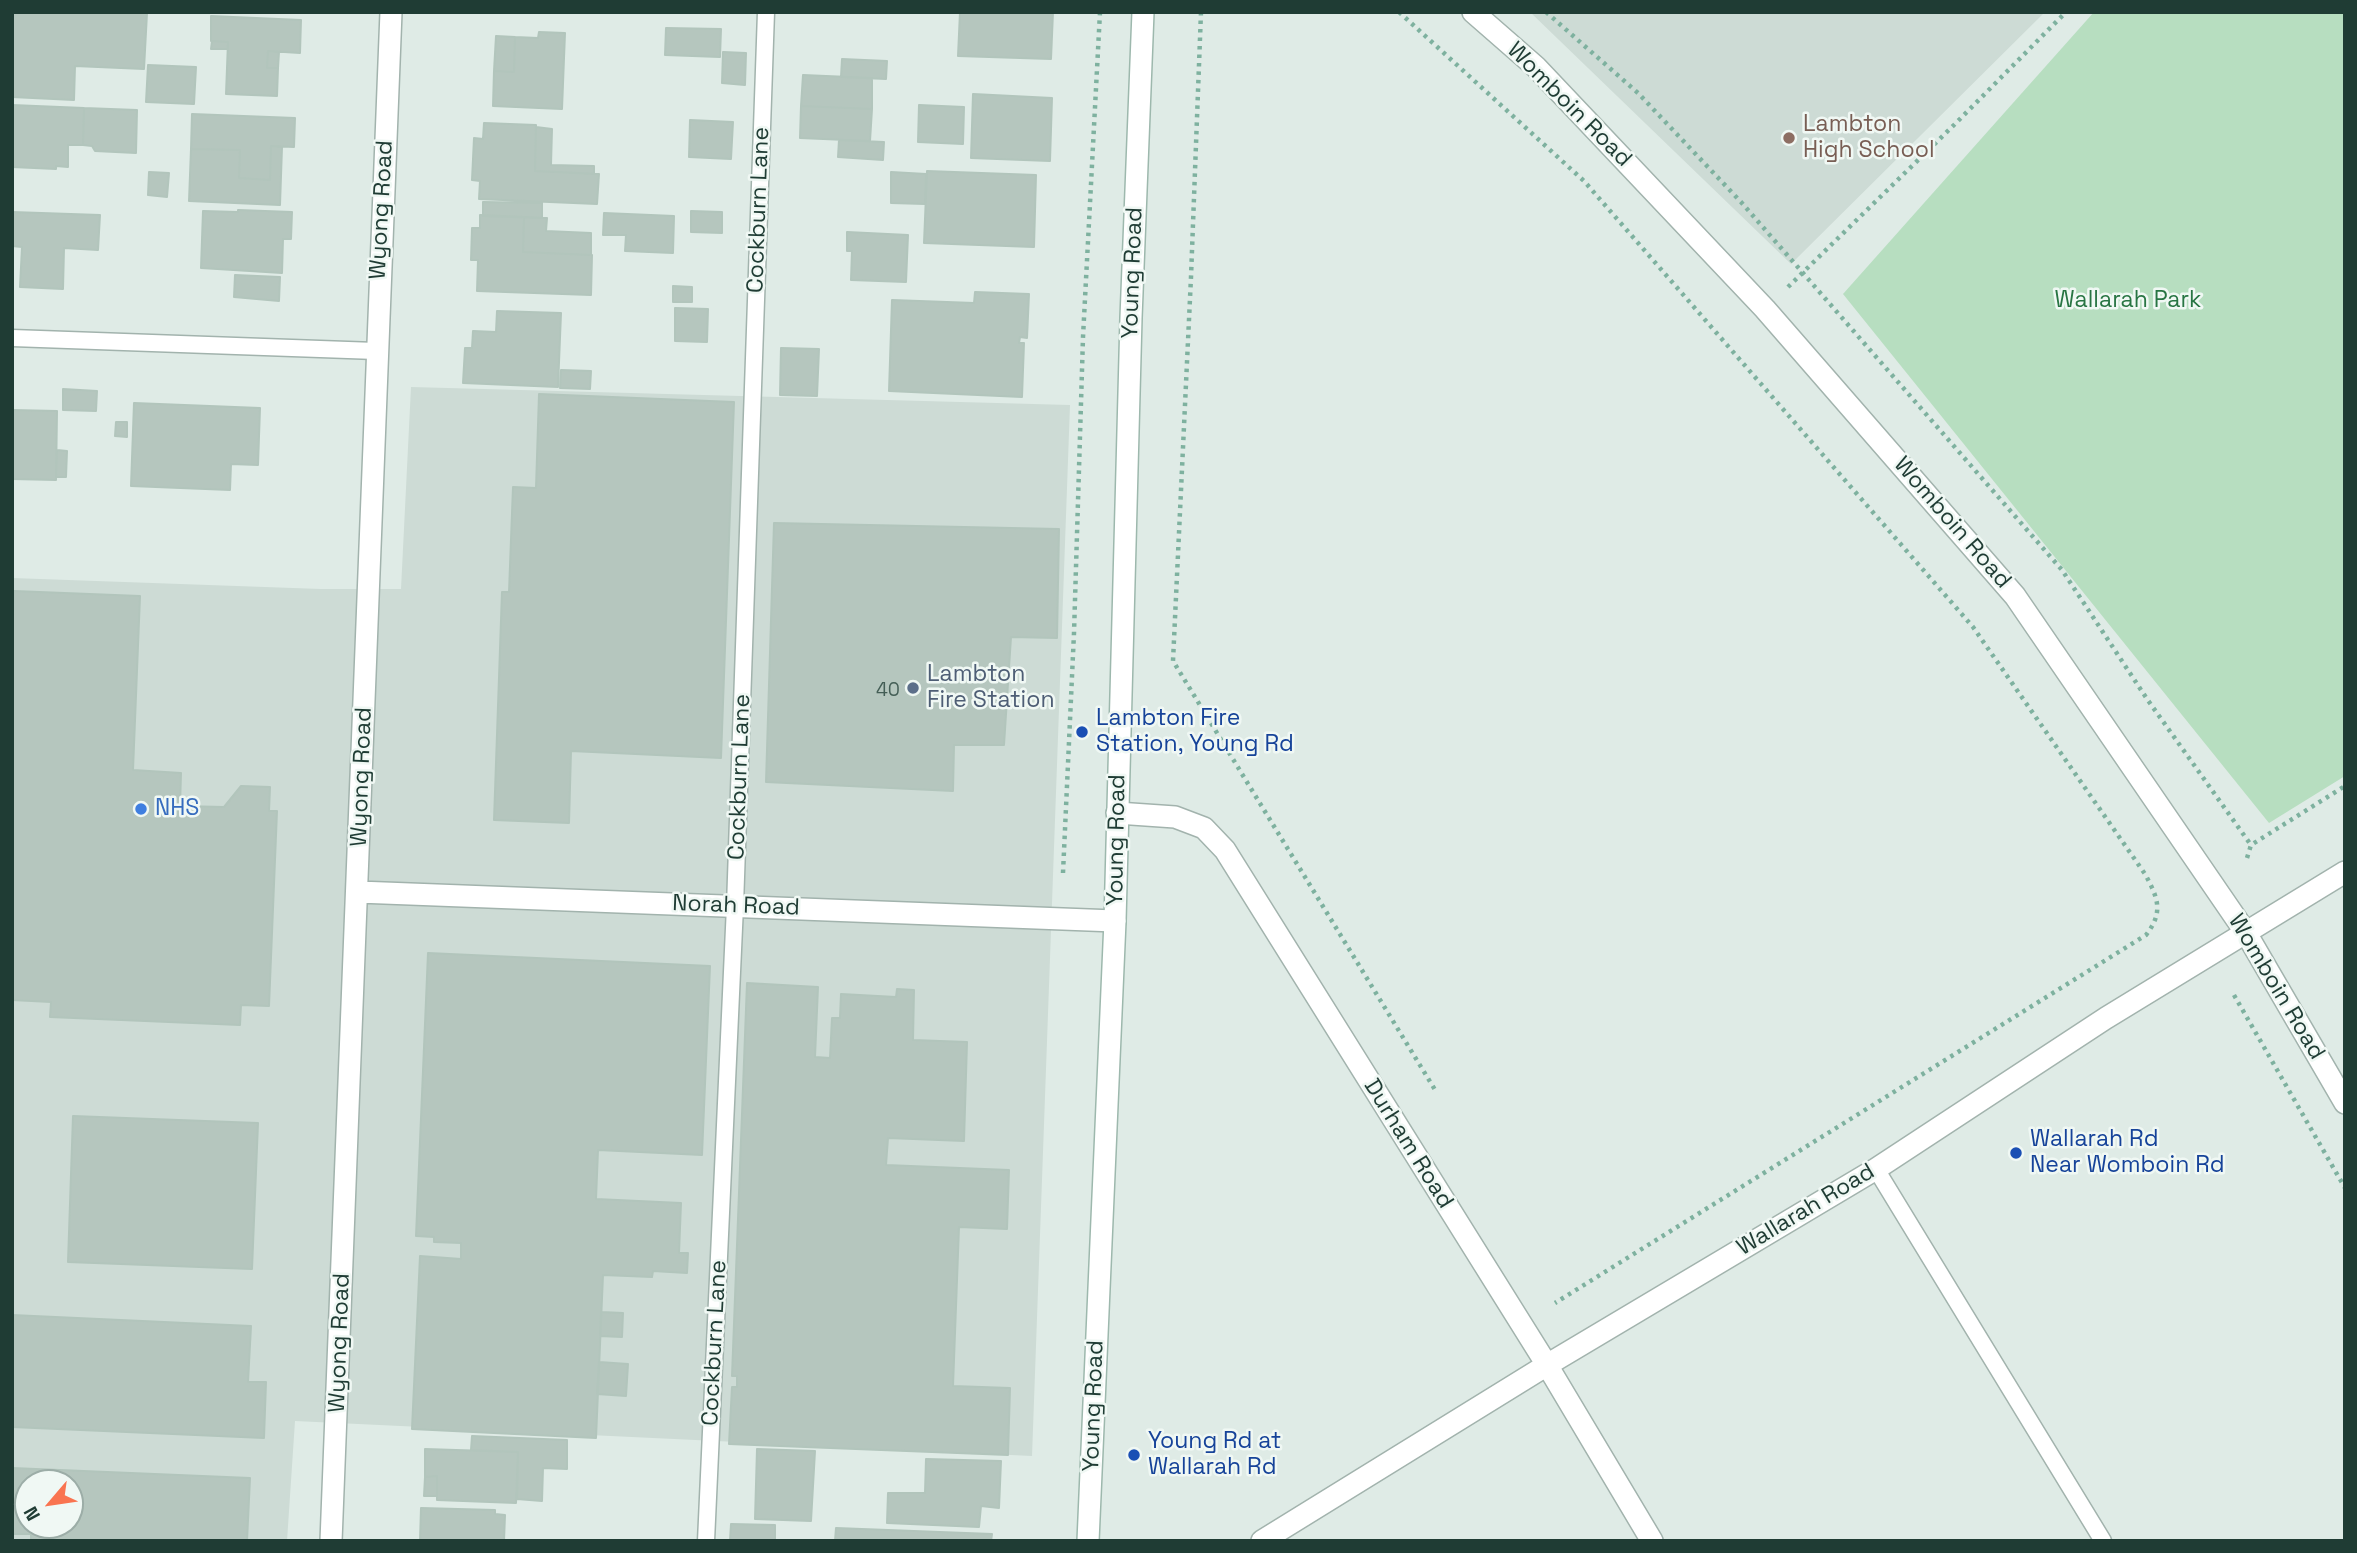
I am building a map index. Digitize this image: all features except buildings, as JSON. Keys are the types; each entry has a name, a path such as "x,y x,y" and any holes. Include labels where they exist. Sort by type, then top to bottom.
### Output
{"street":[{"name":"Wyong Road","path":"331,1541 391,12"},
{"name":"Young Road","path":"1088,1541 1115,921 1131,318 1143,12"},
{"name":"Womboin Road","path":"1473,12 1536,67 1765,309 2015,596 2246,933 2345,1103"},
{"name":"Durham Road","path":"1117,813 1175,817 1204,828 1225,850 1546,1365 1652,1541"},
{"name":"Wallarah Road","path":"1262,1541 1546,1365 1876,1169 2106,1018 2345,872"},
{"name":"Norah Road","path":"358,892 1115,921"}],"lane":[{"name":"Cockburn Lane","path":"706,1541 735,906 766,12"},
{"path":"12,338 376,351"},
{"path":"1876,1169 2104,1541"}],"path":[{"path":"1062,873 1083,337 1100,12"},
{"path":"1201,12 1173,661 1437,1093"},
{"path":"1399,12 1584,181 1973,627 2145,874 2157,896 2154,925 2146,935 1555,1303"},
{"path":"1546,12 1638,93 1741,202 2062,570 2147,699 2251,845"},
{"path":"1765,309 2066,12"},
{"path":"2247,858 2251,845 2345,786"},
{"path":"2234,995 2345,1188"}],"shaded area":[{"name":"Lambton High School","path":"1530,12 2045,12 1791,264"},
{"path":"411,387 1070,405 1032,1456 295,1421 287,1541 12,1541 12,578 321,589 401,589"}],"green space":[{"name":"Wallarah Park","path":"2094,12 2345,12 2345,776 2269,823 1843,294"}],"place":[{"name":"Lambton High School","path":"1789,138"},
{"name":"Lambton Fire Station","path":"913,688"},
{"name":"Lambton Fire Station, Young Rd","path":"1082,732"},
{"name":"NHS","path":"141,809"},
{"name":"Wallarah Rd Near Womboin Rd","path":"2016,1153"},
{"name":"Young Rd at Wallarah Rd","path":"1134,1455"}]}
